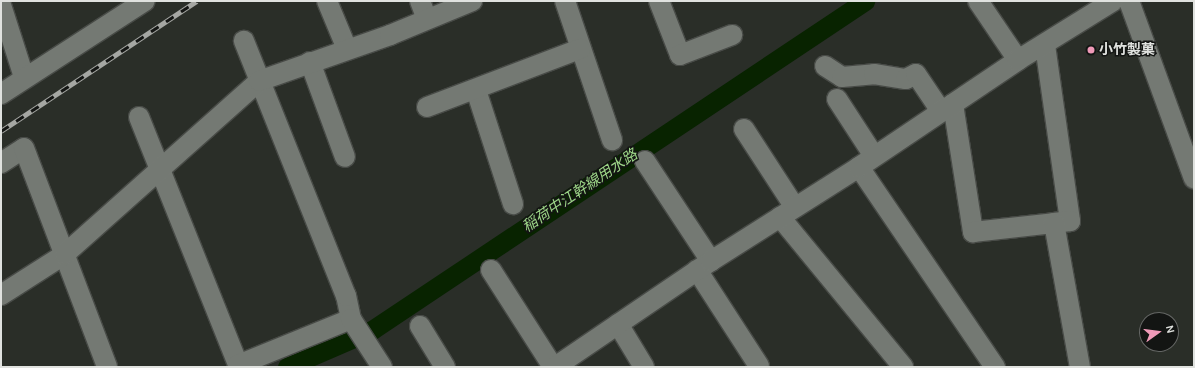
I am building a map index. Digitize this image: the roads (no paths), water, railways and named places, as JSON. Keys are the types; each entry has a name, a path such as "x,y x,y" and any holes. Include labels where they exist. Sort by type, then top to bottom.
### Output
{"street":[{"path":"1,94 145,1"},
{"path":"327,1 347,49"},
{"path":"1,295 65,254 259,81 347,49 424,10 472,1"},
{"path":"565,1 612,140"},
{"path":"659,1 680,55 732,35"},
{"path":"978,1 1018,60"},
{"path":"491,270 554,367 787,211 867,161 1018,60 1045,45 1113,1"},
{"path":"1129,1 1194,179"},
{"path":"2,14 24,78"},
{"path":"244,41 346,296 351,319 382,367"},
{"path":"826,66 842,78 874,74 906,78 916,74 947,108 973,232 1070,221 1045,45"},
{"path":"427,107 476,90 580,49"},
{"path":"310,62 345,157"},
{"path":"476,90 513,204"},
{"path":"836,99 867,161 995,367"},
{"path":"139,118 236,366 351,319"},
{"path":"744,129 787,211 903,367"},
{"path":"1,163 24,148 107,367"},
{"path":"645,161 759,366"},
{"path":"1054,223 1080,367"},
{"path":"618,324 644,367"},
{"path":"420,326 445,367"}],"waterway":[{"name":"稲荷中江幹線用水路","path":"287,367 372,330 865,1"}],"railway":[{"path":"1,131 197,1"}],"place":[{"name":"小竹製菓","path":"1091,50"}]}
